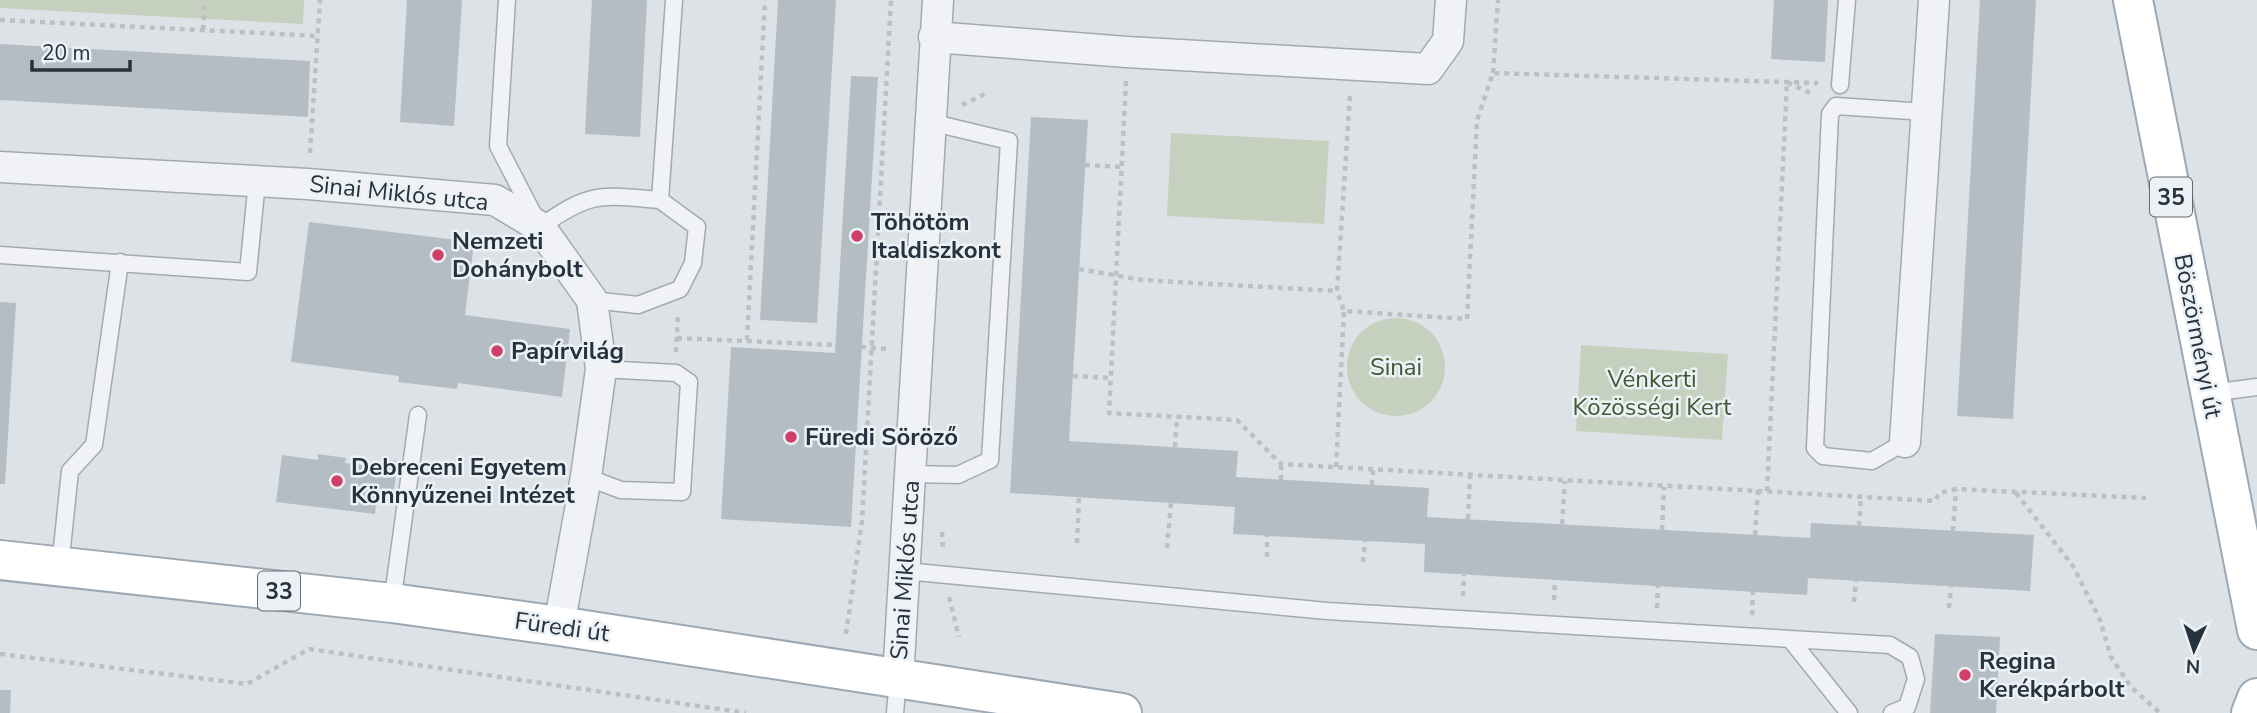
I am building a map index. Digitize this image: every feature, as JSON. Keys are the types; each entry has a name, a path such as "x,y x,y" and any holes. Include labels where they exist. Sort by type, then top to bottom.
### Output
{"main road":[{"name":"Böszörményi út","path":"2133,0 2208,393 2257,630"},
{"name":"Füredi út","path":"0,559 392,603 559,626 897,696 1122,713"},
{"path":"2251,713 2257,698"}],"street":[{"name":"Sinai Miklós utca","path":"897,696 938,0"},
{"path":"934,37 1127,52 1428,69 1448,41 1451,0"},
{"path":"1905,442 1934,0"},
{"name":"Sinai Miklós utca","path":"0,167 308,184 495,200 540,226 592,300 601,369 586,477 559,626"}],"lane":[{"path":"507,0 498,146 540,226 575,202 607,195 660,200 696,227 694,263 680,289 638,305 592,300"},
{"path":"660,200 674,0"},
{"path":"1840,85 1847,0"},
{"path":"1905,442 1872,461 1823,456 1815,448 1830,114 1836,106 1926,111"},
{"path":"911,474 958,475 990,460 1009,141 930,122"},
{"path":"0,255 248,272 257,181"},
{"path":"60,567 70,471 94,445 120,262"},
{"path":"586,477 621,490 682,492 689,382 676,373 601,369"},
{"path":"2208,393 2257,387"},
{"path":"392,603 418,415"},
{"path":"905,571 1327,611 1891,645 1910,657 1916,679 1907,707 1892,713"},
{"path":"1790,639 1849,713"}],"path":[{"path":"203,30 205,0"},
{"path":"308,184 320,0"},
{"path":"747,340 765,0"},
{"path":"848,620 862,521 891,0"},
{"path":"1344,310 1467,319 1476,120 1493,72 1498,0"},
{"path":"0,20 317,36"},
{"path":"1127,52 1109,413 1237,420 1281,464 1935,501 1939,493 1956,489 2146,498"},
{"path":"1493,72 1813,83"},
{"path":"1787,82 1836,106"},
{"path":"1767,491 1787,82"},
{"path":"1336,467 1344,310 1337,291 1349,112"},
{"path":"1085,165 1122,167"},
{"path":"1079,270 1142,280 1337,291"},
{"path":"676,373 680,289"},
{"path":"677,338 835,345"},
{"path":"1073,376 1111,378"},
{"path":"1175,447 1177,416"},
{"path":"1280,480 1281,464"},
{"path":"1372,485 1373,470"},
{"path":"1468,519 1470,476"},
{"path":"1562,524 1566,481"},
{"path":"1662,530 1664,487"},
{"path":"1755,535 1758,489"},
{"path":"1953,531 1956,489"},
{"path":"2016,492 2073,566 2100,620 2111,657 2131,687 2160,713"},
{"path":"1859,526 1861,496"},
{"path":"1077,543 1079,497"},
{"path":"1167,548 1171,503"},
{"path":"1266,557 1267,536"},
{"path":"1363,562 1365,541"},
{"path":"1462,600 1464,575"},
{"path":"1553,605 1556,580"},
{"path":"1854,602 1856,581"},
{"path":"1657,612 1658,586"},
{"path":"1950,608 1951,587"},
{"path":"1752,619 1753,591"},
{"path":"0,654 247,684 309,649 746,713"}],"green space":[{"path":"0,0 304,0 303,24 0,8"},
{"path":"1171,133 1329,141 1324,224 1167,216"},
{"name":"Sinai","path":"1396,318 1415,322 1430,333 1441,348 1445,367 1441,386 1430,401 1415,412 1396,416 1377,412 1362,401 1351,386 1347,367 1351,348 1362,333 1377,322"},
{"name":"Vénkerti Közösségi Kert","path":"1581,345 1728,354 1722,440 1576,431"}],"building":[{"path":"407,0 462,0 454,126 400,122"},
{"path":"592,0 647,0 640,137 585,134"},
{"path":"778,0 836,0 817,323 760,320"},
{"path":"1774,0 1828,0 1825,62 1771,59"},
{"path":"1980,0 2036,0 2013,419 1957,416"},
{"path":"0,44 310,61 308,117 0,100"},
{"name":"Füredi Söröző","path":"851,76 878,77 851,527 721,519 731,347 835,353"},
{"path":"1031,117 1088,120 1069,441 1238,451 1236,477 1429,488 1427,517 1810,538 1811,523 2034,535 2030,591 1808,578 1807,595 1424,572 1425,544 1233,534 1235,507 1010,493"},
{"path":"309,222 474,242 465,315 570,329 562,397 458,383 457,389 398,382 399,376 291,362"},
{"path":"0,302 16,303 5,484 0,484"},
{"name":"Debreceni Egyetem Könnyűzenei Intézet","path":"318,454 346,458 345,463 380,467 382,459 398,461 393,497 377,495 375,514 276,502 282,455 318,460"},
{"name":"Regina Kerékpárbolt","path":"1935,634 2000,637 1996,713 1930,713"},
{"path":"0,690 11,690 10,713 0,713"}],"place":[{"name":"Töhötöm Italdiszkont","path":"857,236"},
{"name":"Nemzeti Dohánybolt","path":"438,255"},
{"name":"Papírvilág","path":"497,351"},
{"name":"Füredi Söröző","path":"791,437"},
{"name":"Debreceni Egyetem Könnyűzenei Intézet","path":"337,481"},
{"name":"Regina Kerékpárbolt","path":"1965,675"}]}
